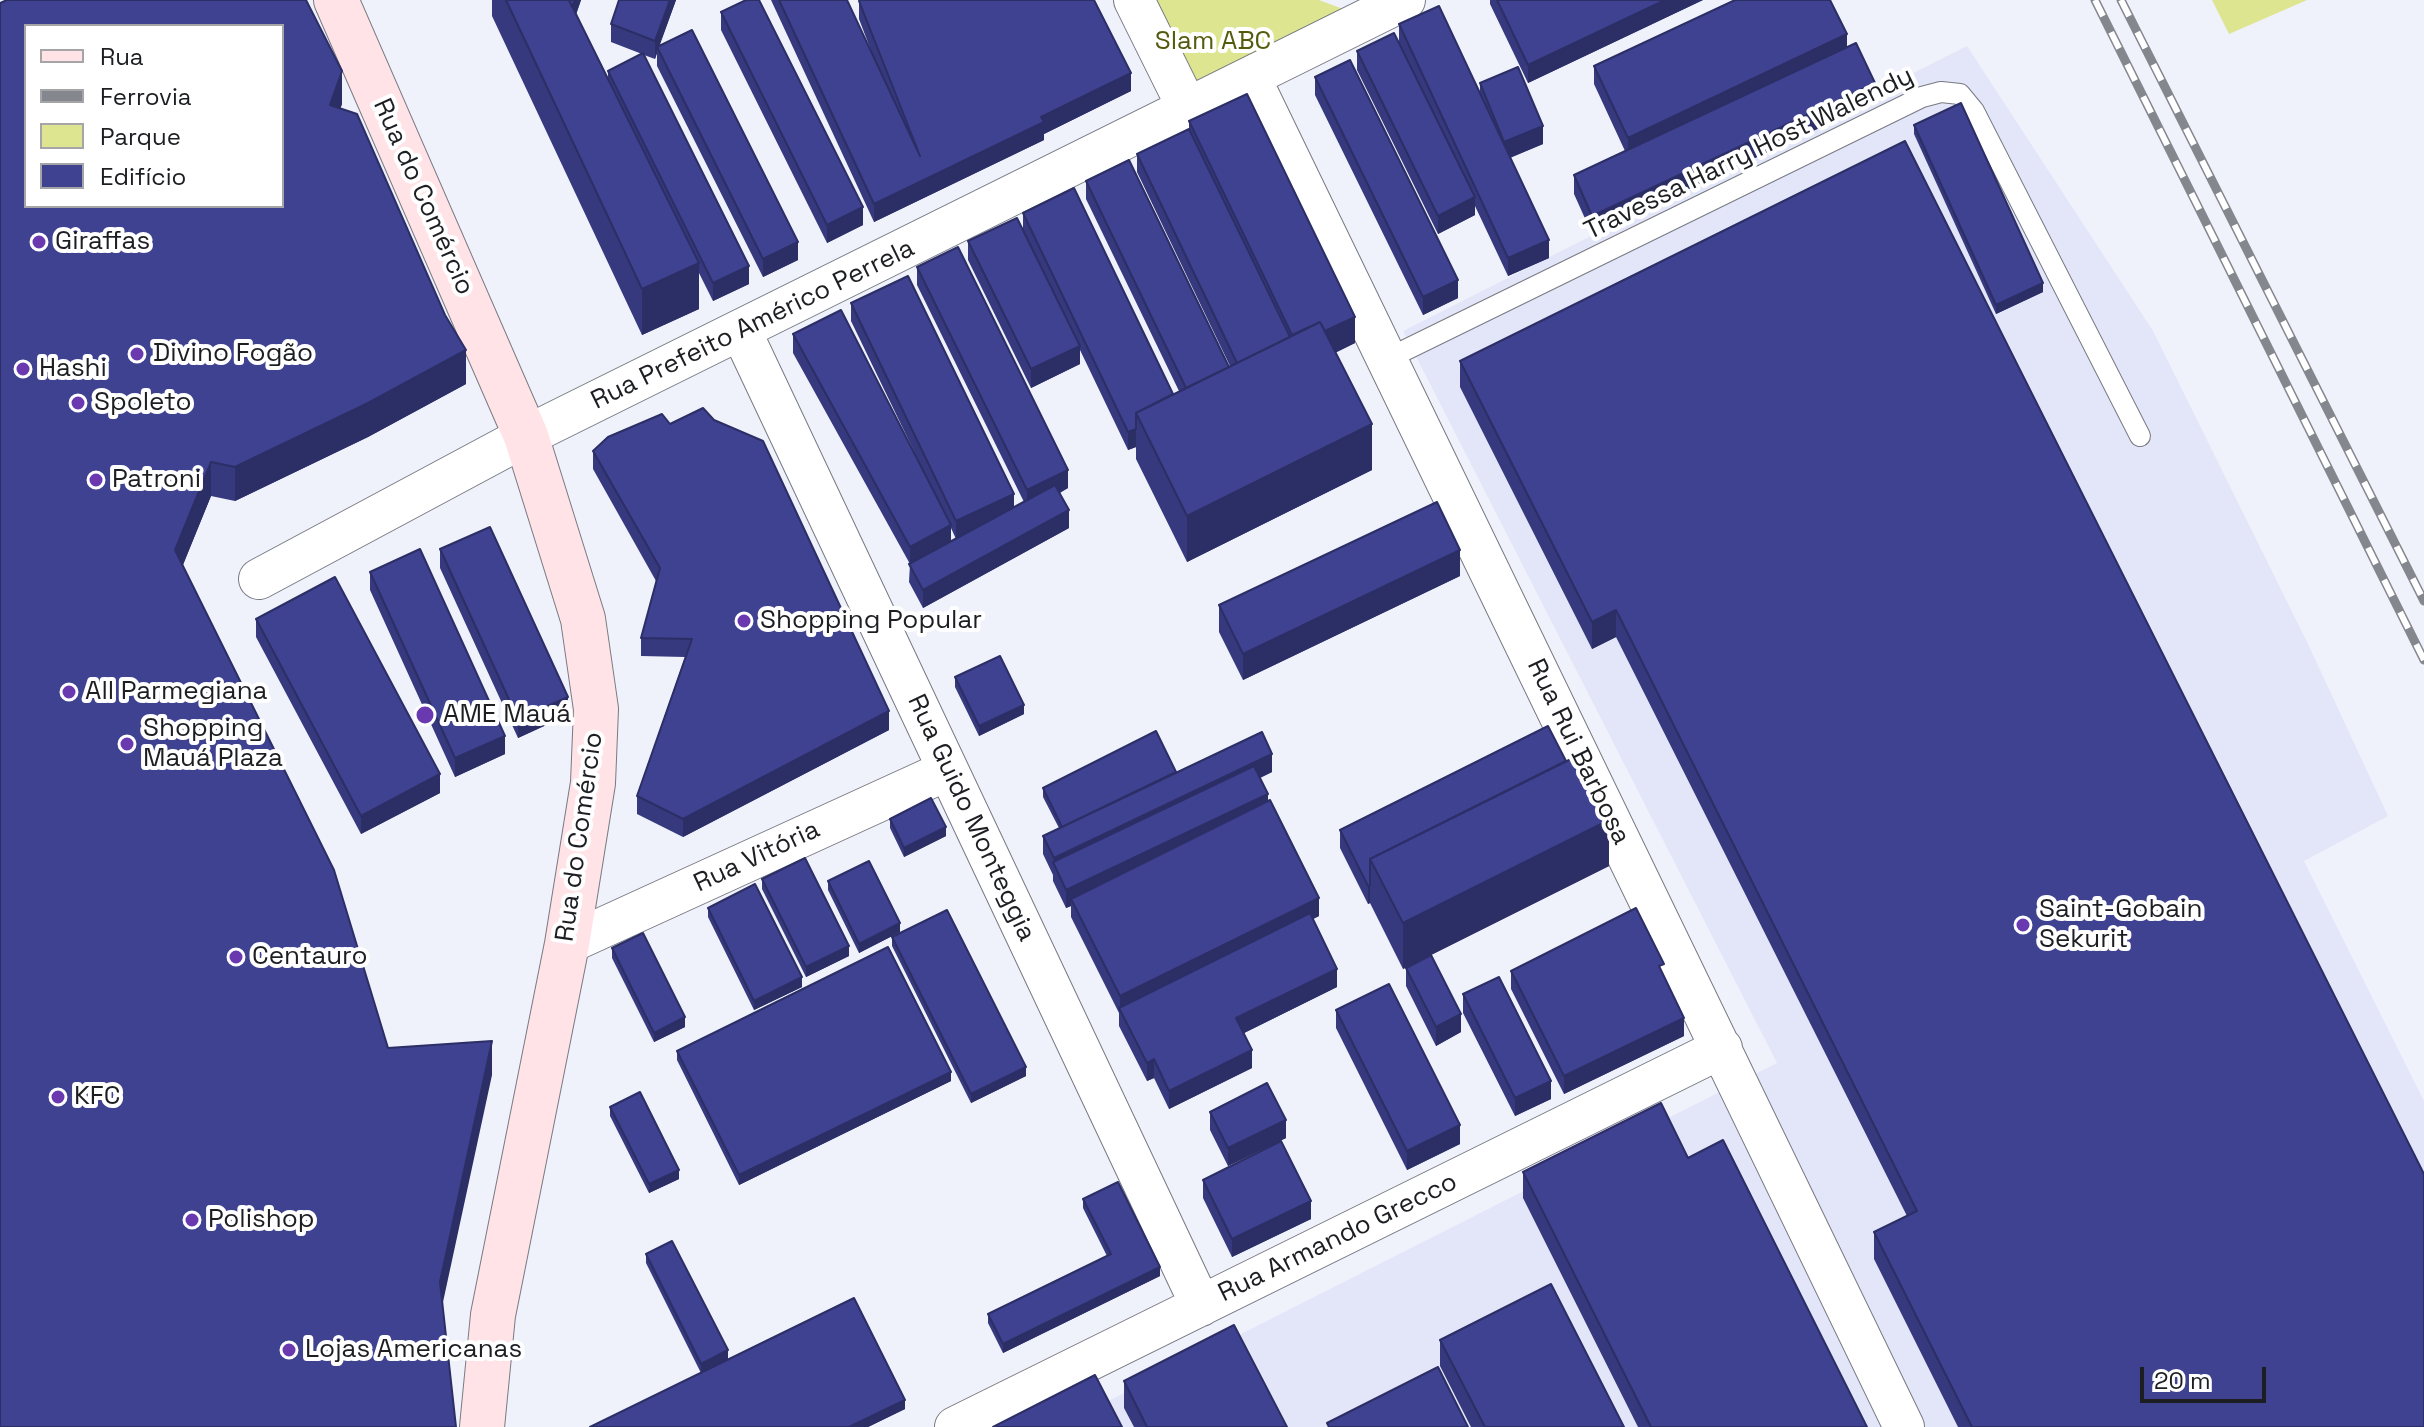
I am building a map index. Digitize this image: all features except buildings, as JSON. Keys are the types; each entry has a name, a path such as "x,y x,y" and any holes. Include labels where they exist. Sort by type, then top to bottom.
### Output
{"street":[{"name":"Rua do Comércio","path":"336,0 526,436 583,619 596,709 593,783 567,944 493,1315 482,1427"},
{"path":"1134,0 1188,109"},
{"name":"Rua Prefeito Américo Perrela","path":"259,579 526,436 1251,79 1381,4"},
{"name":"Rua Rui Barbosa","path":"1251,79 1904,1427"},
{"name":"Rua Guido Monteggia","path":"741,331 1201,1306"},
{"name":"Rua Vitória","path":"567,944 948,770"},
{"name":"Rua Armando Grecco","path":"955,1427 1722,1048"}],"lane":[{"name":"Travessa Harry Host Walendy","path":"1387,359 1922,97 1941,92 1960,94 1974,111 2140,436"}],"shaded area":[{"name":"Saint-Gobain Sekurit","path":"1967,46 2153,331 2307,642 2388,816 2304,861 2424,1101 2424,1427 1057,1427 1777,1063 1403,331"}],"green space":[{"name":"Slam ABC","path":"1145,0 1319,0 1359,15 1195,96"},
{"path":"2212,0 2307,0 2229,34"}],"railway":[{"path":"2095,0 2424,660"},
{"path":"2121,0 2424,601"}],"place":[{"name":"Giraffas","path":"39,242"},
{"name":"Divino Fogão","path":"137,354"},
{"name":"Hashi","path":"23,369"},
{"name":"Spoleto","path":"78,403"},
{"name":"Patroni","path":"96,480"},
{"name":"Shopping Popular","path":"744,621"},
{"name":"All Parmegiana","path":"69,692"},
{"name":"AME Mauá","path":"425,715"},
{"name":"Shopping Mauá Plaza","path":"127,744"},
{"name":"Saint-Gobain Sekurit","path":"2023,925"},
{"name":"Centauro","path":"236,957"},
{"name":"KFC","path":"58,1097"},
{"name":"Polishop","path":"192,1220"},
{"name":"Lojas Americanas","path":"289,1350"}]}
